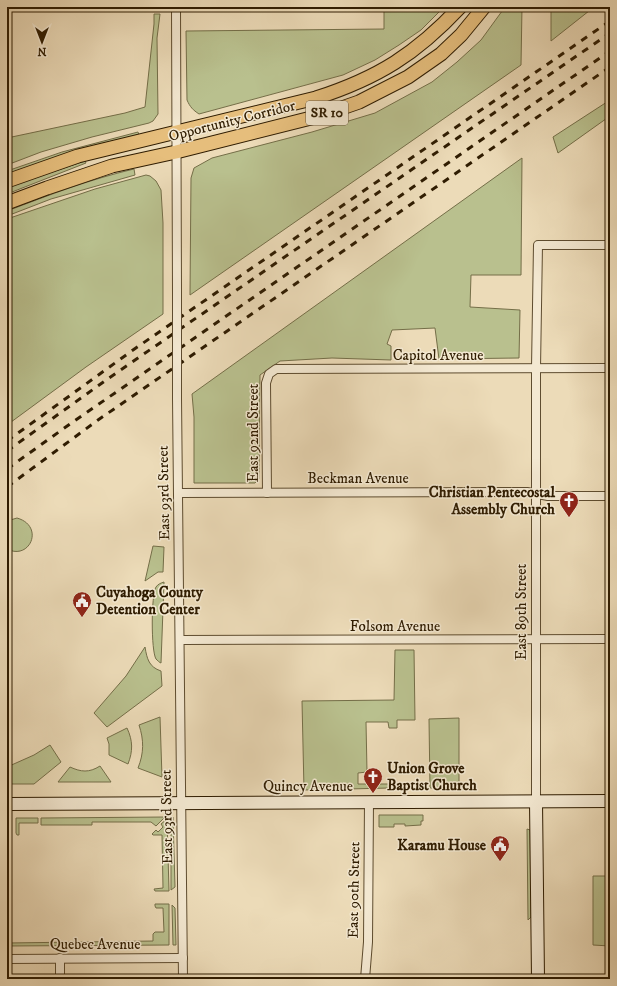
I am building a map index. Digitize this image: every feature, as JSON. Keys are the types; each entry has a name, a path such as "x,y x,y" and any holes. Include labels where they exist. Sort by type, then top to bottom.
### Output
{"main road":[{"name":"Opportunity Corridor","path":"7,181 78,156 316,98 355,84 384,70 412,51 434,34 460,7"},
{"name":"Opportunity Corridor","path":"7,203 112,166 176,152 318,116 360,102 408,77 442,54 461,35 484,7"}],"street":[{"name":"East 93rd Street","path":"176,7 177,398 183,979"},
{"name":"East 89th Street","path":"538,979 536,801 536,368 538,245 610,245"},
{"name":"Capitol Avenue","path":"269,374 276,369 610,368"},
{"name":"East 92nd Street","path":"267,493 266,383 269,374"},
{"name":"Beckman Avenue","path":"178,493 527,492 548,496 610,496"},
{"name":"Folsom Avenue","path":"180,640 610,639"},
{"name":"East 90th Street","path":"365,979 368,942 369,801"},
{"name":"Quincy Avenue","path":"7,804 610,801"},
{"path":"60,958 60,979"},
{"name":"Quebec Avenue","path":"7,959 183,958"}],"green space":[{"path":"384,7 444,7 421,30 399,45 375,60 343,75 199,114 192,108 187,100 186,31 384,29"},
{"path":"505,7 522,7 521,65 190,295 191,178 194,168 212,158 312,132 375,113 432,82 457,62 481,40"},
{"path":"551,7 594,7 551,41"},
{"path":"154,14 160,14 157,38 158,114 153,121 41,152 7,165 7,138 125,113 145,107"},
{"path":"610,100 610,116 558,153 553,137"},
{"path":"138,132 139,135 7,175 7,171 62,152"},
{"path":"522,158 521,275 471,275 470,307 520,310 519,358 439,359 435,328 392,330 387,344 391,346 391,360 332,358 280,361 260,375 259,479 255,483 194,483 194,417 192,394"},
{"path":"85,161 86,163 7,194 7,187"},
{"path":"134,169 135,175 51,199 7,216 7,211 39,199 86,182"},
{"path":"146,175 150,176 156,181 161,190 163,223 163,314 86,367 7,425 7,219 95,189"},
{"path":"17,518 26,522 32,534 28,547 15,551 7,549 7,521"},
{"path":"153,546 164,547 163,572 158,572 145,581"},
{"path":"164,582 161,663 156,659 154,654 152,611 156,587"},
{"path":"145,647 151,665 161,671 162,686 107,727 94,713 126,676"},
{"path":"395,650 414,650 415,720 397,720 397,728 389,728 388,722 366,722 367,772 358,773 358,784 390,784 390,788 304,790 302,701 394,700"},
{"path":"160,717 162,777 138,768 143,746 139,725"},
{"path":"459,718 459,788 430,788 429,719"},
{"path":"127,728 132,746 128,764 109,755 109,744 107,738"},
{"path":"50,745 61,762 34,784 7,784 7,767 34,755"},
{"path":"100,766 111,782 58,782 70,767 85,771 92,770"},
{"path":"379,815 423,815 423,821 421,821 421,825 405,826 405,824 394,824 394,827 379,827"},
{"path":"165,817 156,826 151,822 92,822 92,825 41,825 41,818"},
{"path":"173,817 175,887 171,890 171,819"},
{"path":"16,818 38,818 38,823 19,823 19,835 17,835"},
{"path":"167,819 169,891 155,891 154,889 163,888 162,835 152,834 156,830 158,832 163,827 161,824"},
{"path":"527,829 530,830 531,917 528,920"},
{"path":"593,876 610,876 610,946 593,945"},
{"path":"155,904 169,904 169,945 7,946 7,943 153,941 153,934 155,932 164,932 163,908 156,908"},
{"path":"172,905 175,908 176,945 173,945"},
{"path":"476,976 510,976 510,979 476,979"}],"railway":[{"path":"7,441 133,350 610,21"},
{"path":"7,451 109,378 610,33"},
{"path":"7,469 610,51"},
{"path":"7,487 98,420 610,67"}],"place":[{"name":"Christian Pentecostal Assembly Church","path":"569,518"},
{"name":"Cuyahoga County Detention Center","path":"82,618"},
{"name":"Union Grove Baptist Church","path":"373,794"},
{"name":"Karamu House","path":"500,862"}]}
